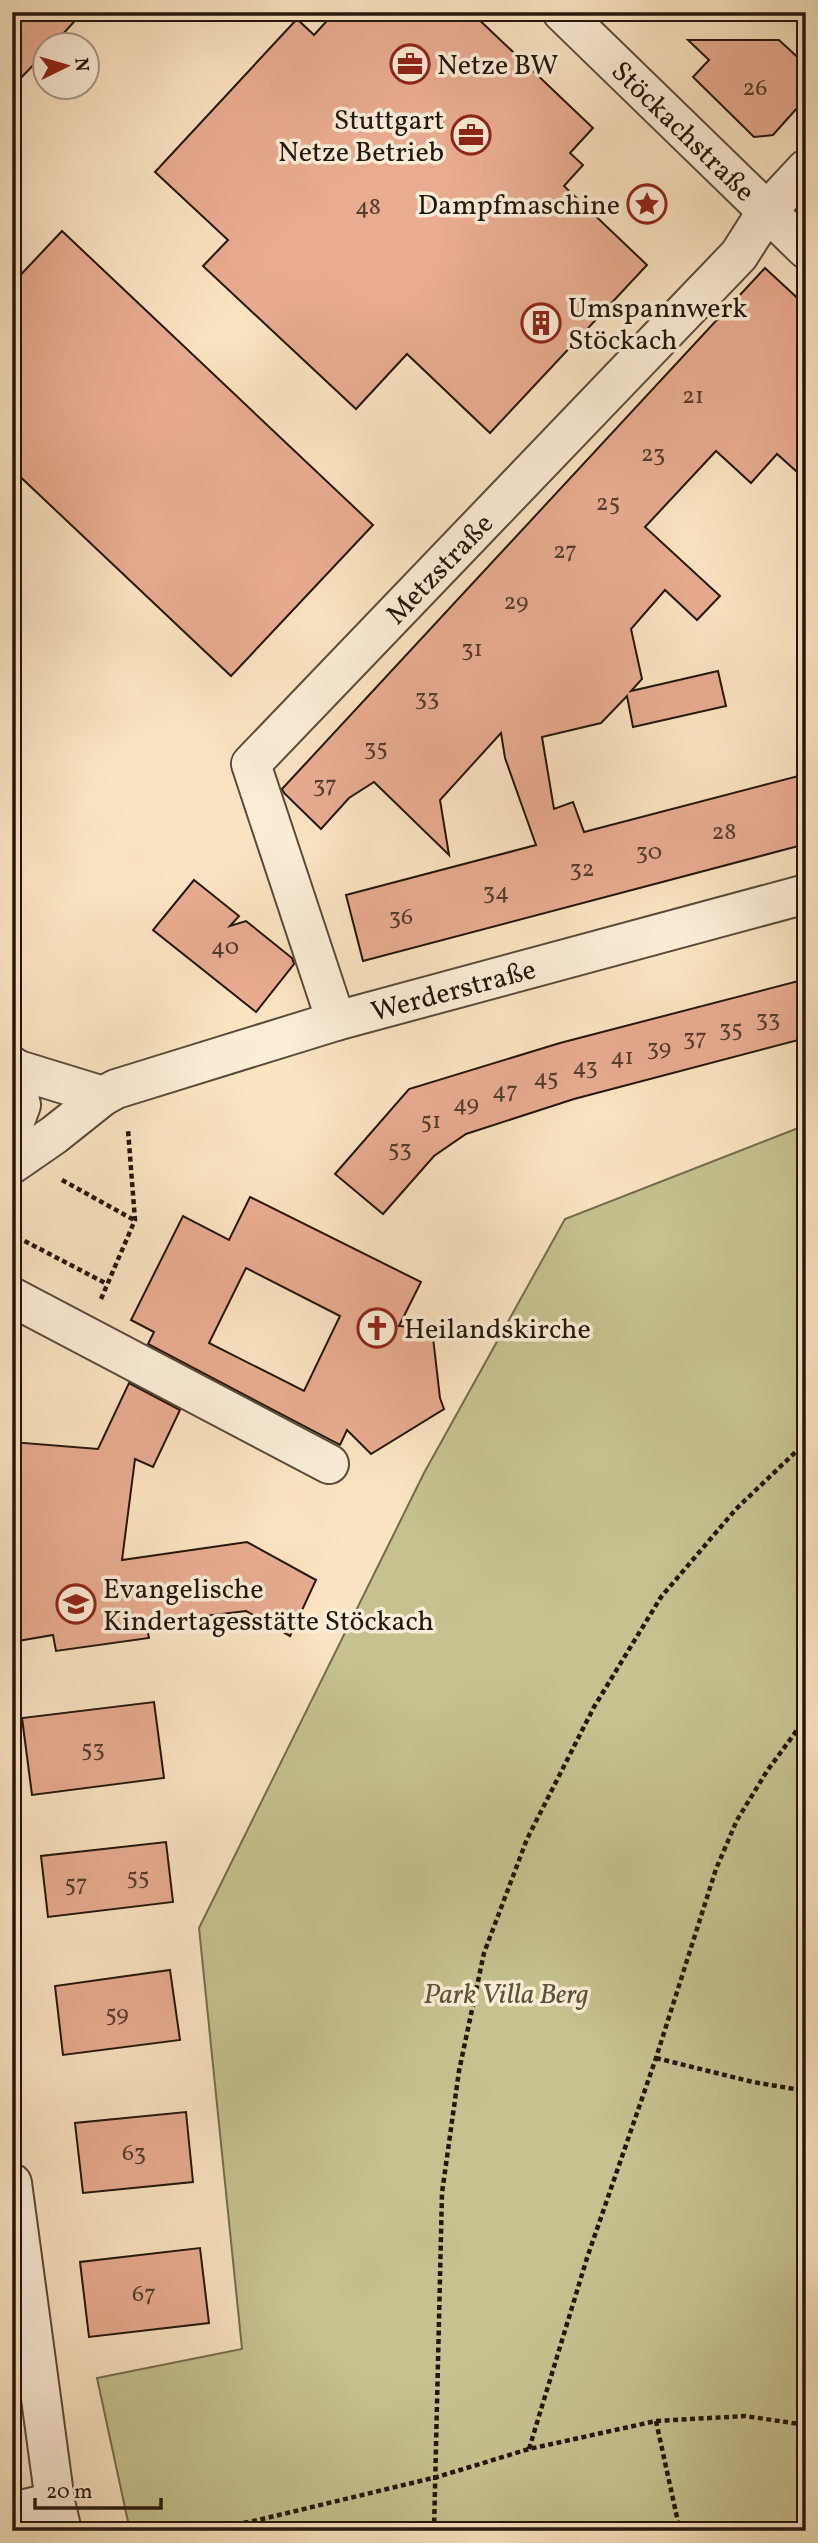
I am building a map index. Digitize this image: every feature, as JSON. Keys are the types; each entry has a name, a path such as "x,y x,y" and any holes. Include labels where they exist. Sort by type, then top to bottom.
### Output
{"street":[{"name":"Stöckachstraße","path":"562,12 806,249"},
{"name":"Metzstraße","path":"335,1021 251,764 739,255 767,211 806,169"},
{"name":"Werderstraße","path":"12,1164 116,1089 335,1021 806,894"},
{"path":"12,1129 21,1105 13,1068 103,1096"},
{"path":"12,1297 329,1464"},
{"path":"12,2183 58,2516 12,2512"}],"path":[{"path":"85,1335 135,1220 128,1131"},
{"path":"56,1177 135,1220"},
{"path":"18,1237 107,1284"},
{"path":"434,2531 442,2193 458,2071 484,1953 527,1839 594,1707 661,1597 736,1509 806,1442"},
{"path":"529,2449 587,2258 656,2058 716,1869 737,1820 767,1771 806,1718"},
{"path":"656,2058 753,2082 806,2091"},
{"path":"202,2531 437,2477 529,2449 656,2421 745,2416 806,2425"},
{"path":"656,2421 680,2531"}],"green space":[{"name":"Park Villa Berg","path":"806,1125 806,2531 130,2531 97,2378 242,2349 199,1928 424,1473 565,1219"}],"building":[{"path":"12,12 83,12 65,32 32,32 32,66 12,87"},
{"path":"335,12 471,12 593,128 570,153 583,165 564,186 647,265 490,433 407,354 356,409 203,266 228,240 155,172 297,19 314,35"},
{"path":"688,40 779,40 806,65 806,98 773,135 754,137 693,77 709,60"},
{"path":"62,231 373,525 231,676 12,469 12,284"},
{"path":"765,268 806,306 806,480 777,454 751,483 716,451 645,527 720,596 697,620 665,590 631,629 642,679 631,691 718,671 726,706 633,727 627,696 601,723 542,737 554,809 573,802 584,832 806,774 806,844 363,961 346,895 536,845 505,758 501,733 440,800 449,855 374,782 349,798 321,829 282,789"},
{"path":"194,880 239,916 230,926 246,921 292,958 294,964 256,1012 153,930"},
{"path":"806,979 806,1038 574,1099 466,1134 434,1156 383,1214 335,1174 409,1089 560,1043"},
{"name":"Heilandskirche","path":"250,1197 421,1282 399,1326 432,1329 440,1398 444,1409 371,1454 347,1430 340,1445 148,1344 154,1332 131,1320 183,1216 229,1240","holes":["246,1268 340,1316 304,1391 209,1343"]},
{"path":"129,1383 180,1410 153,1467 135,1459 122,1560 247,1542 316,1580 290,1636 246,1611 146,1623 149,1638 56,1651 53,1635 12,1642 12,1442 98,1449"},
{"path":"154,1702 164,1778 32,1795 22,1718"},
{"path":"166,1842 173,1902 48,1917 41,1856"},
{"path":"170,1970 180,2040 63,2055 55,1986"},
{"path":"186,2112 193,2182 83,2193 75,2123"},
{"path":"200,2248 209,2323 89,2337 80,2262"}],"place":[{"name":"Netze BW","path":"410,64"},
{"name":"Stuttgart Netze Betrieb","path":"471,135"},
{"name":"Dampfmaschine","path":"647,204"},
{"name":"Umspannwerk Stöckach","path":"541,323"},
{"name":"Heilandskirche","path":"377,1328"},
{"name":"Evangelische Kindertagesstätte Stöckach","path":"76,1604"}]}
